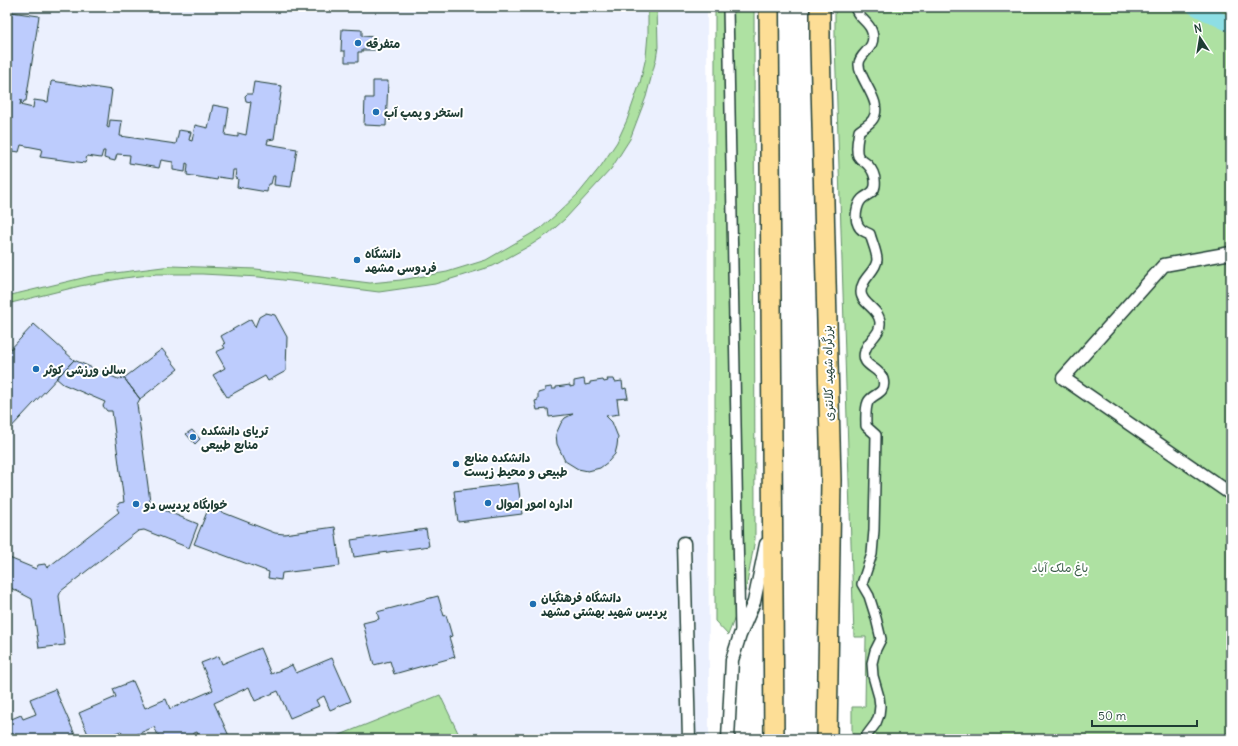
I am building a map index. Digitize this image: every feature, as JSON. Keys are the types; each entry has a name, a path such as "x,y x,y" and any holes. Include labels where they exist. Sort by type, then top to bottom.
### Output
{"highway":[{"path":"769,7 774,739"},
{"name":"بزرگراه شهید کلانتری","path":"820,7 831,480 827,739"}],"street":[{"path":"728,7 740,635"},
{"path":"855,7 856,14 867,23 872,32 872,42 868,51 860,59 858,65 874,101 875,111 871,122 859,131 857,148 858,155 868,164 873,172 875,188 872,193 861,200 858,206 856,216 857,225 870,234 877,256 877,262 865,278 861,287 861,295 877,313 880,320 880,329 877,335 869,342 865,351 865,361 868,365 878,370 883,378 884,386 880,393 869,399 867,404 866,426 876,435 874,530 872,554 862,584 869,596 876,618 880,639 872,663 873,676 880,706 876,723 864,739"},
{"path":"1231,253 1164,265 1063,378 1231,494"},
{"path":"728,739 732,660 740,635 754,602 772,515"},
{"path":"684,543 688,739"}],"shaded area":[{"name":"دانشگاه فردوسی مشهد","path":"7,7 707,7 709,739 7,739"}],"green space":[{"path":"648,7 657,7 658,47 646,97 630,139 611,169 565,219 548,234 493,266 435,284 379,292 259,277 202,274 157,274 80,286 7,304 7,296 91,276 171,266 256,269 370,283 401,280 447,272 486,260 541,228 558,213 579,193 601,166 617,142 627,120 640,83 646,57"},
{"path":"715,7 754,7 755,539 746,589 728,635 715,621"},
{"name":"باغ ملک آباد","path":"835,7 1231,7 1231,739 852,739 852,707 865,707 866,637 854,637"},
{"path":"440,695 461,739 330,739"}],"building":[{"path":"11,12 39,16 26,101 24,101 23,104 21,103 21,100 20,105 33,108 34,100 48,102 52,81 112,90 107,127 109,128 110,120 122,121 120,136 176,144 179,130 191,132 189,140 192,141 195,125 208,128 213,105 229,108 225,135 238,137 238,133 246,135 251,102 246,101 245,96 247,94 252,94 254,82 282,86 274,139 268,140 267,144 297,149 291,187 274,185 275,176 273,176 271,184 268,184 267,192 237,187 238,179 235,178 236,170 233,170 232,179 218,177 217,180 187,175 188,164 186,163 185,172 173,170 173,162 161,160 159,168 129,163 130,155 117,154 115,161 107,159 104,158 105,151 103,151 101,158 87,156 85,163 40,157 42,149 21,145 19,152 7,150 7,40"},
{"name":"متفرقه","path":"342,29 362,30 362,36 376,37 376,50 362,50 362,52 358,52 358,62 345,62 345,51 341,51"},
{"name":"استخر و پمپ آب","path":"373,81 388,81 386,126 364,125 365,98 373,98"},
{"path":"266,313 275,315 287,337 286,371 268,381 265,376 227,397 213,375 225,368 216,352 225,348 223,345 225,344 221,336 251,319 255,327 259,317"},
{"name":"سالن ورزشی کوثر","path":"34,324 74,360 7,432 7,353"},
{"path":"162,349 178,369 140,399 124,378"},
{"name":"خوابگاه پردیس دو","path":"74,360 118,379 124,378 140,399 137,404 150,501 154,506 198,524 189,548 144,530 138,531 61,591 59,596 65,645 39,648 32,599 7,586 7,557 36,569 38,565 45,564 47,568 119,512 117,509 119,503 124,502 112,411 107,411 103,406 105,402 63,384 56,378"},
{"path":"584,379 585,385 590,384 590,382 603,380 604,382 608,381 607,379 614,379 615,382 622,381 623,389 626,388 628,398 617,399 619,414 606,416 612,422 618,437 615,454 600,468 588,471 578,469 565,461 557,444 556,434 561,423 565,418 573,414 549,417 548,409 537,410 535,401 538,400 538,393 545,391 545,388 551,387 552,389 556,389 556,387 570,385 570,387 574,386 574,381"},
{"name":"تریای دانشکده منابع طبیعی","path":"192,430 200,439 195,444 186,434"},
{"name":"اداره امور اموال","path":"518,483 522,514 458,522 454,491"},
{"path":"209,507 275,533 284,534 335,527 340,566 282,573 281,580 268,578 269,572 194,544"},
{"path":"426,529 429,546 354,557 351,540"},
{"path":"438,596 444,616 446,615 452,636 449,637 455,657 394,674 390,661 374,665 363,623 379,619 377,612"},
{"path":"260,648 271,674 292,665 296,673 332,658 351,701 330,710 324,696 316,700 319,706 290,718 278,691 255,701 249,687 214,703 229,736 222,739 201,739 197,732 192,734 194,739 160,739 154,727 126,739 124,739 121,731 113,734 116,739 90,739 79,713 116,697 113,689 133,681 145,708 166,699 170,709 213,690 201,663 219,656 222,664"},
{"path":"55,689 76,737 71,739 7,739 7,721 21,715 23,719 36,714 30,699"}],"waterway":[{"path":"1194,7 1231,25"}],"place":[{"name":"متفرقه","path":"358,43"},
{"name":"استخر و پمپ آب","path":"376,112"},
{"name":"دانشگاه فردوسی مشهد","path":"357,260"},
{"name":"سالن ورزشی کوثر","path":"36,369"},
{"name":"تریای دانشکده منابع طبیعی","path":"193,437"},
{"name":"دانشکده منابع طبیعی و محیط زیست","path":"456,464"},
{"name":"اداره امور اموال","path":"488,503"},
{"name":"خوابگاه پردیس دو","path":"136,504"},
{"name":"دانشگاه فرهنگیان پردیس شهید بهشتی مشهد","path":"533,604"}]}
